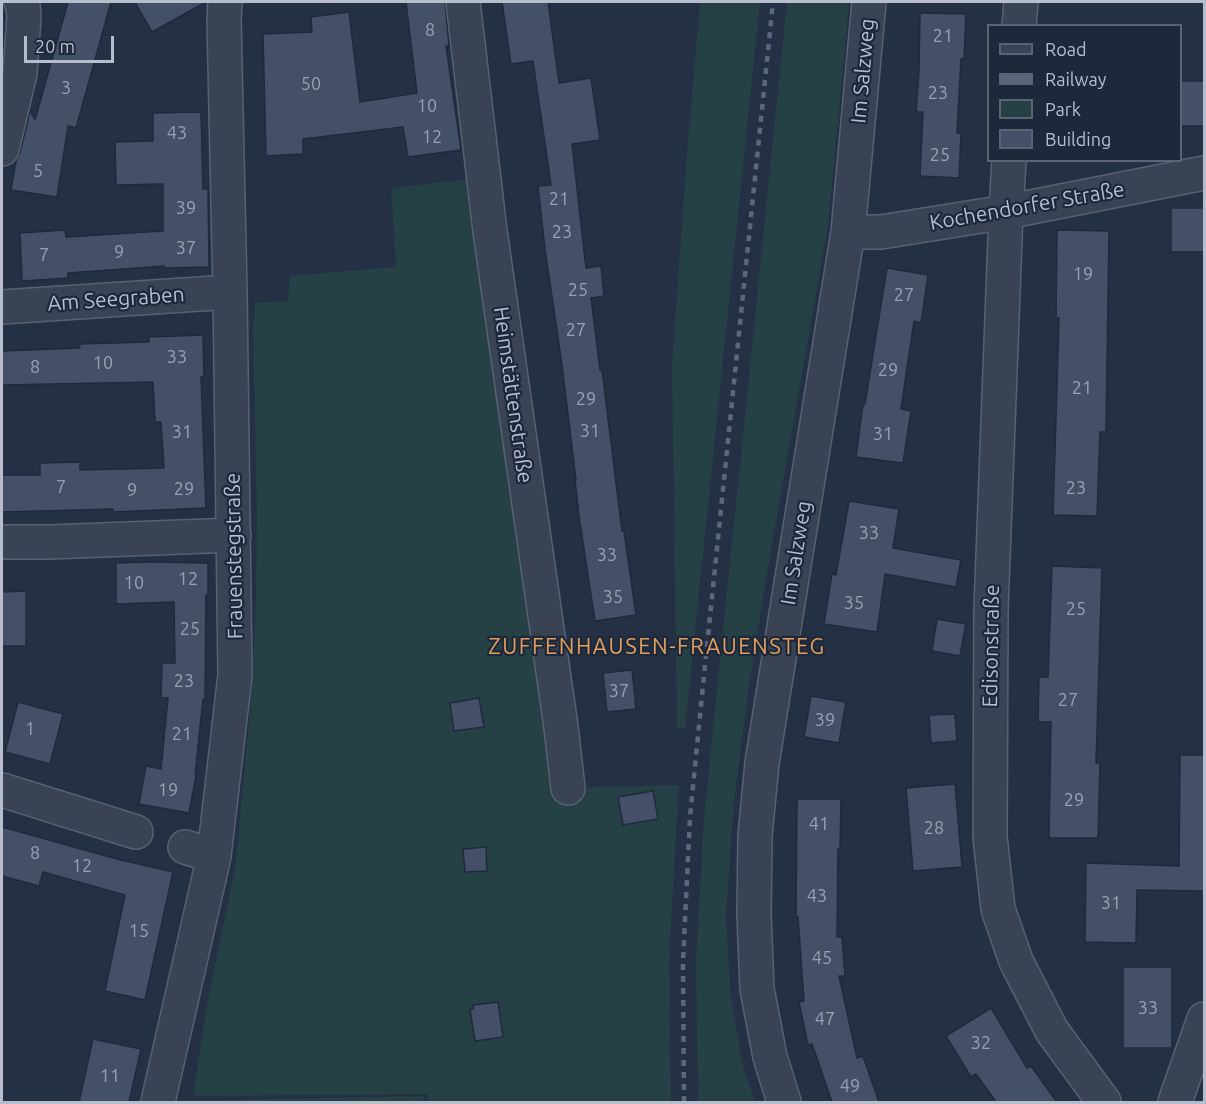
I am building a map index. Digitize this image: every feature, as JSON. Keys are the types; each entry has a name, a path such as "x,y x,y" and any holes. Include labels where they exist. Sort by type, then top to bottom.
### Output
{"street":[{"path":"2,149 20,73 24,17 21,2"},
{"name":"Frauenstegstraße","path":"158,1102 199,852 235,675 225,2"},
{"name":"Heimstättenstraße","path":"463,2 492,242 568,788"},
{"name":"Im Salzweg","path":"784,1102 770,1057 758,989 754,914 755,836 763,751 848,232 869,2"},
{"path":"1019,24 1021,2"},
{"name":"Edisonstraße","path":"1010,162 991,609 990,837 998,909 1016,961 1052,1031 1104,1102"},
{"name":"Kochendorfer Straße","path":"848,232 881,232 1006,212 1204,173"},
{"name":"Am Seegraben","path":"2,306 230,292"},
{"path":"2,542 234,535"},
{"path":"2,790 136,832"},
{"path":"1175,1102 1204,1019"}],"green space":[{"path":"700,2 760,2 685,728 677,728 672,364"},
{"path":"787,2 849,2 828,226 771,550 749,685 734,801 726,915 730,990 742,1063 755,1102 698,1102 696,961 704,818"},
{"path":"471,179 555,788 679,785 669,961 671,1102 429,1102 427,1094 193,1096 206,1010 235,869 251,701 256,604 257,513 253,328 255,303 288,301 290,276 396,267 391,188"},
{"path":"424,1096 425,1102 167,1102 167,1101"}],"building":[{"path":"68,2 111,2 76,128 68,126 57,197 11,190 16,161 30,111 35,120"},
{"path":"135,2 206,2 152,32"},
{"path":"406,2 445,2 449,46 446,46 461,150 408,157 403,127 303,139 303,154 266,156 263,34 312,32 311,17 349,12 360,102 417,93"},
{"path":"502,2 548,2 559,83 591,78 600,140 572,144 586,268 601,266 604,296 591,298 622,531 624,531 636,615 595,621 579,516 538,186 551,185 533,61 511,64"},
{"path":"920,13 966,14 957,133 961,133 959,178 920,176 923,112 916,112"},
{"path":"1182,81 1204,81 1204,126 1182,126"},
{"path":"201,112 203,189 208,189 209,267 164,268 164,266 68,273 68,278 22,281 20,233 65,230 66,237 163,231 163,184 116,185 115,142 153,141 153,113"},
{"path":"1171,208 1204,208 1204,252 1171,252"},
{"path":"1057,230 1109,231 1106,432 1100,432 1097,516 1053,515 1059,318 1056,318"},
{"path":"887,268 928,275 921,323 914,321 901,409 911,411 903,463 856,457"},
{"path":"203,335 204,377 201,377 206,508 113,512 113,509 2,512 2,475 40,475 40,463 80,462 80,470 164,468 161,422 155,422 153,382 2,385 2,351 80,348 79,344 149,342 149,337"},
{"path":"849,501 899,509 893,548 961,560 956,587 885,574 877,632 824,624 832,574 836,575"},
{"path":"116,563 208,563 205,699 203,699 196,776 189,813 139,804 146,766 161,769 168,698 161,698 162,663 175,663 174,602 116,604"},
{"path":"1052,566 1102,568 1096,763 1100,763 1098,838 1049,838 1051,722 1038,722 1039,677 1048,677"},
{"path":"26,591 26,646 2,646 2,592"},
{"path":"937,619 966,624 960,656 932,651"},
{"path":"632,670 636,709 607,712 603,673"},
{"path":"811,696 846,702 839,743 804,737"},
{"path":"479,698 484,727 454,731 450,703"},
{"path":"18,702 63,714 50,764 5,752"},
{"path":"955,714 957,741 931,743 929,715"},
{"path":"1180,755 1204,755 1204,891 1137,890 1136,943 1085,942 1086,863 1179,866"},
{"path":"955,784 962,867 913,871 906,788"},
{"path":"653,791 658,819 623,825 618,797"},
{"path":"797,799 841,799 837,937 842,937 845,976 839,976 857,1058 863,1056 879,1102 832,1102 812,1044 808,1045 799,1002 804,1001 798,917 796,917"},
{"path":"2,827 173,872 145,1000 105,991 125,895 43,872 39,886 2,876"},
{"path":"486,847 487,871 465,872 463,849"},
{"path":"1123,967 1172,967 1172,1048 1123,1048"},
{"path":"498,1002 503,1037 475,1041 470,1009 473,1009 473,1005"},
{"path":"991,1008 1027,1068 1031,1066 1057,1102 996,1102 976,1074 971,1077 946,1036"},
{"path":"93,1039 141,1049 129,1102 79,1102"}],"railway":[{"path":"684,1102 683,961 690,817 773,2"}],"district":[{"name":"ZUFFENHAUSEN-FRAUENSTEG","path":"657,647"}]}
